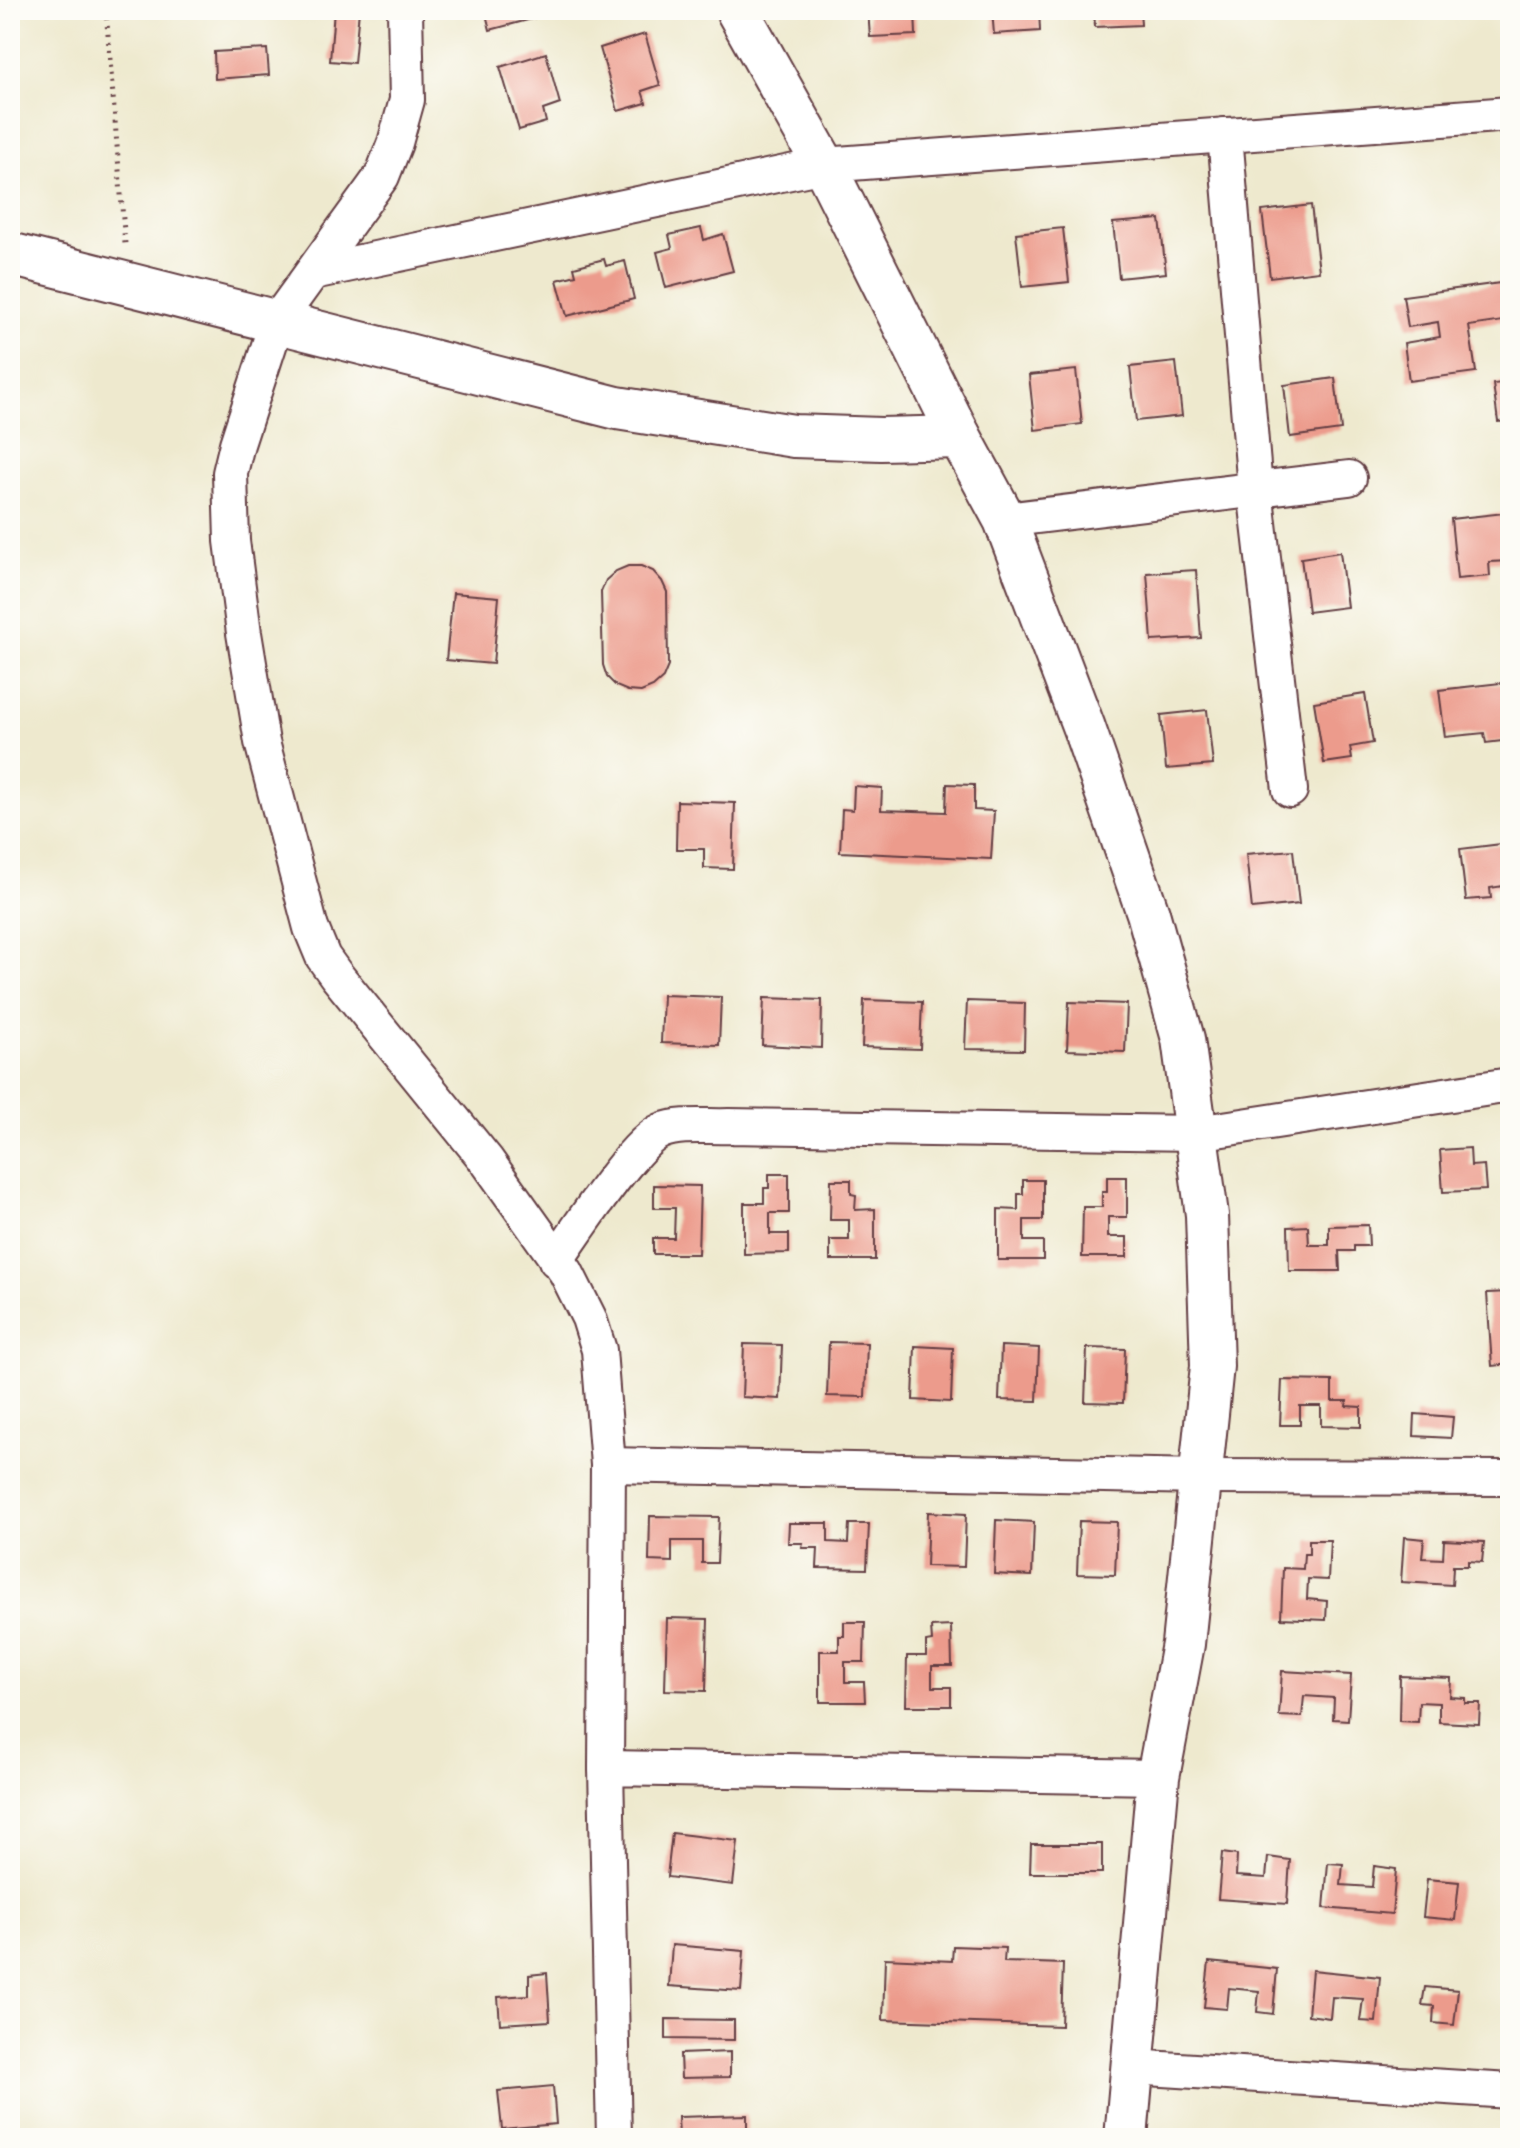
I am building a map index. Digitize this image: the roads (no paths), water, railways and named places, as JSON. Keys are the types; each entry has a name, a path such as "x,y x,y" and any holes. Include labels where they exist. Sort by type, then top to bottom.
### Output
{"street":[{"path":"405,10 407,100 395,143 382,176 277,321 237,444 230,473 229,501 244,633 262,742 311,928 323,957 487,1161 556,1260 589,1318 599,1350 608,1465 606,1768 614,2138"},
{"path":"737,10 824,165 1005,520 1084,728 1148,913 1183,1039 1207,1215 1212,1366 1183,1644 1158,1777 1126,2138"},
{"path":"313,272 824,165 1510,114"},
{"path":"1225,135 1255,489 1290,790"},
{"path":"10,254 617,408 794,436 881,439 960,437"},
{"path":"1005,520 1349,478"},
{"path":"556,1260 643,1143 664,1130 729,1126 1197,1133 1510,1085"},
{"path":"608,1465 1202,1477 1510,1478"},
{"path":"606,1768 1158,1777"},
{"path":"1132,2067 1510,2091"}]}
